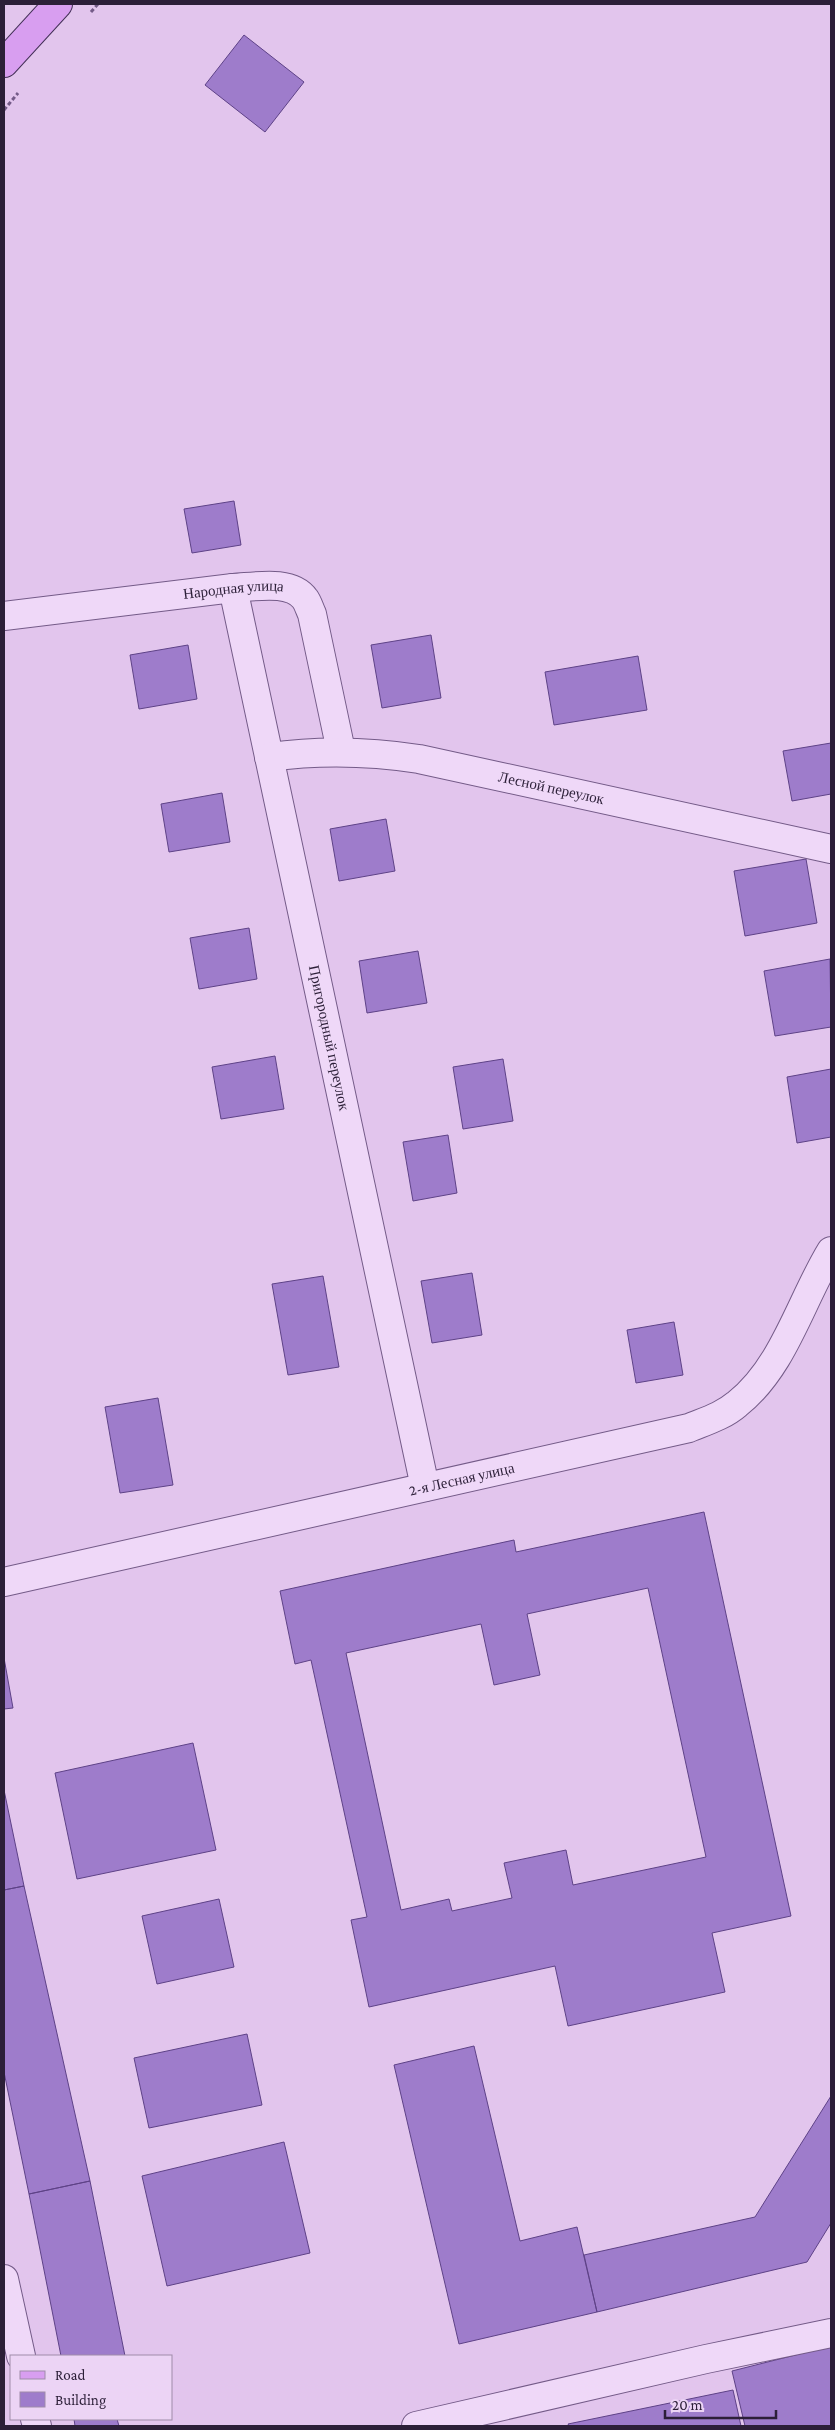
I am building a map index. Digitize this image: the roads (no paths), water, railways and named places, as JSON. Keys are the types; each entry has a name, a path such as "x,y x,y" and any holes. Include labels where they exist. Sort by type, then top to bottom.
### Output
{"main road":[{"path":"4,63 58,4"}],"street":[{"name":"Народная улица","path":"4,616 233,588 269,586 293,589 305,599 312,614 341,750"},
{"name":"Пригородный переулок","path":"233,588 424,1487"},
{"name":"Лесной переулок","path":"269,757 341,750 378,752 419,759 831,849"},
{"name":"2-я Лесная улица","path":"4,1582 689,1428 716,1418 736,1405 762,1378 780,1350 831,1251"},
{"path":"4,2279 21,2355"},
{"path":"416,2426 706,2359 831,2333"}]}
